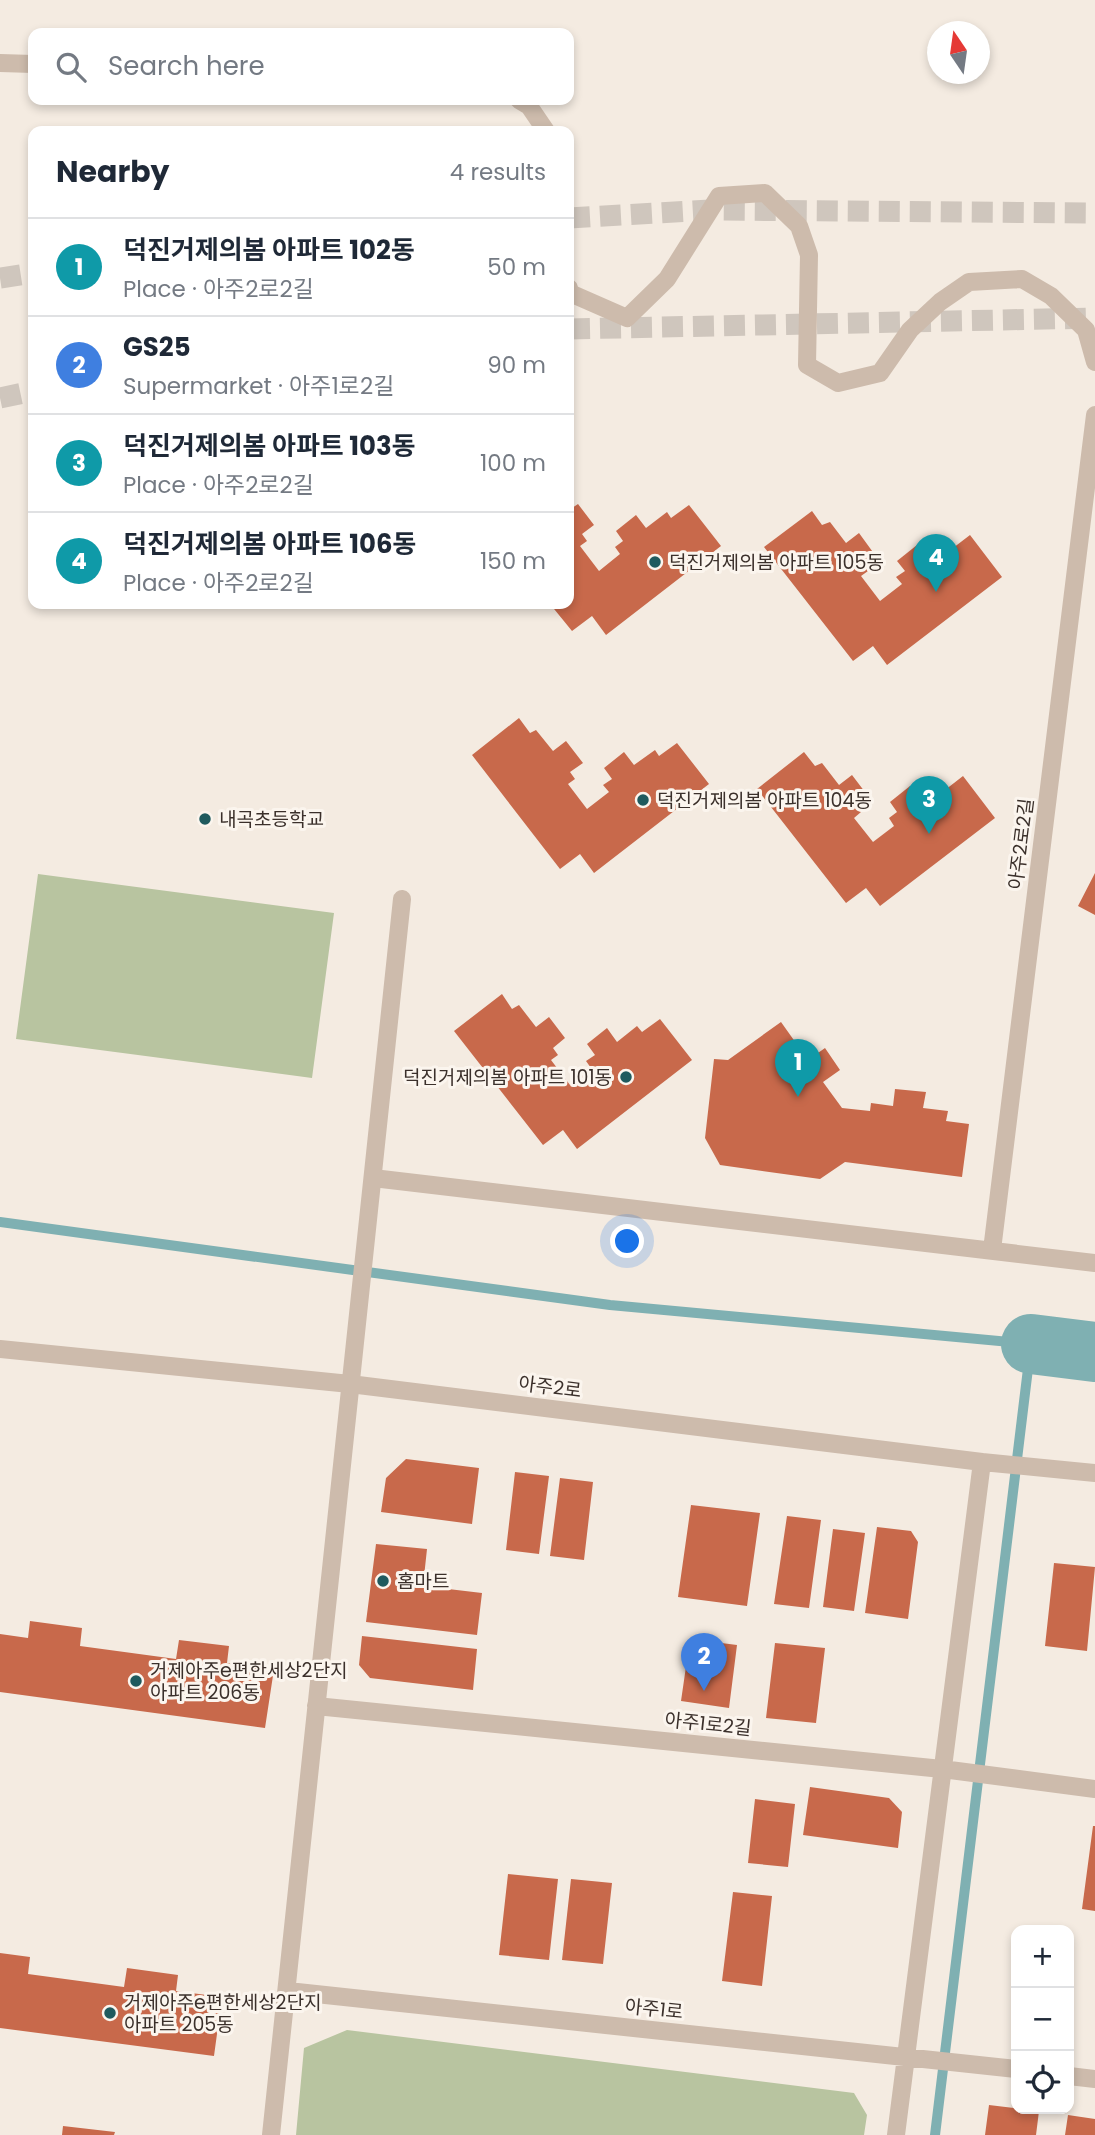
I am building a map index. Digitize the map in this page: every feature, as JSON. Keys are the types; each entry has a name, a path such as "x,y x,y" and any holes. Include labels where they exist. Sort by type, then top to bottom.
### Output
{"street":[{"path":"0,63 28,64"},
{"path":"527,105 543,126"},
{"path":"574,295 627,318 667,279 719,196 765,193 799,226 809,255 807,365 838,383 880,373 910,330 940,302 970,282 1022,279 1051,296 1086,330 1095,362"},
{"name":"아주2로2길","path":"992,1250 1095,415"},
{"path":"271,2135 402,899"},
{"path":"373,1178 1095,1263"},
{"name":"아주2로","path":"0,1349 350,1384 982,1462 1095,1473"},
{"path":"896,2135 982,1462"},
{"name":"아주1로2길","path":"316,1706 943,1769 1095,1789"},
{"name":"아주1로","path":"288,1991 1011,2068"},
{"path":"1074,2077 1095,2079"}],"green space":[{"path":"38,874 334,913 312,1078 16,1039"},
{"path":"347,2030 854,2093 867,2115 864,2135 296,2135 304,2048"}],"building":[{"name":"덕진거제의봄 아파트 105동","path":"578,504 594,525 582,534 587,541 580,546 599,571 620,554 615,547 623,541 616,531 636,515 646,528 667,512 671,518 689,505 721,546 606,635 592,616 572,631 554,609 574,609 574,507"},
{"path":"812,511 822,525 830,522 846,543 859,533 875,555 863,564 868,571 861,576 880,601 902,584 896,577 905,571 897,561 917,545 928,557 948,542 953,548 970,535 1002,577 887,665 873,646 853,661 764,547"},
{"name":"덕진거제의봄 아파트 104동","path":"519,718 530,733 536,730 553,751 566,741 583,763 570,772 575,779 568,784 587,809 609,792 603,785 612,779 604,768 624,752 634,765 655,750 659,756 677,743 709,784 594,873 580,854 560,869 472,755"},
{"path":"804,752 815,766 822,763 839,785 852,775 868,796 856,806 861,812 854,818 873,842 894,826 889,818 897,812 890,802 910,786 920,799 940,784 945,790 963,776 995,818 880,906 866,888 846,903 757,789"},
{"path":"1095,873 1095,915 1078,906"},
{"name":"덕진거제의봄 아파트 101동","path":"502,994 512,1009 519,1005 536,1027 549,1017 565,1038 553,1048 558,1055 551,1060 570,1085 591,1068 586,1061 595,1055 587,1044 607,1028 617,1042 637,1026 642,1032 660,1019 692,1060 577,1149 563,1130 543,1145 454,1031"},
{"path":"781,1022 808,1060 825,1048 840,1070 823,1082 842,1108 870,1111 871,1103 893,1106 895,1089 926,1092 923,1108 948,1111 946,1121 969,1124 962,1177 845,1162 820,1179 720,1165 705,1138 714,1059 728,1060"},
{"path":"406,1459 479,1468 472,1524 381,1512 386,1478"},
{"path":"515,1472 549,1476 539,1554 506,1550"},
{"path":"560,1478 593,1482 584,1560 550,1556"},
{"path":"691,1505 760,1513 747,1606 678,1597"},
{"path":"787,1516 821,1520 809,1608 774,1604"},
{"path":"877,1527 911,1531 918,1542 908,1619 865,1613"},
{"path":"833,1529 865,1533 854,1611 823,1607"},
{"path":"376,1544 427,1549 423,1586 482,1593 477,1635 366,1622"},
{"path":"1054,1563 1095,1567 1087,1651 1045,1646"},
{"name":"거제아주e편한세상2단지 아파트 206동","path":"30,1621 82,1628 80,1646 176,1659 179,1640 229,1646 227,1663 274,1669 265,1728 0,1692 0,1634 28,1638"},
{"path":"362,1636 477,1649 473,1690 370,1678 359,1665"},
{"path":"690,1639 737,1645 729,1708 681,1701"},
{"path":"775,1643 825,1648 816,1723 766,1718"},
{"path":"810,1787 889,1798 902,1812 898,1848 803,1835"},
{"path":"755,1799 795,1804 788,1867 748,1863"},
{"path":"1095,1826 1095,1911 1082,1909"},
{"path":"508,1874 558,1879 549,1960 499,1955"},
{"path":"571,1879 612,1883 603,1964 562,1960"},
{"path":"733,1892 772,1896 762,1986 722,1981"},
{"name":"거제아주e편한세상2단지 아파트 205동","path":"0,1953 30,1957 28,1974 124,1987 127,1968 178,1975 176,1991 222,1997 214,2056 0,2028"},
{"path":"989,2105 1011,2108 1011,2114 1039,2114 1036,2135 985,2135"},
{"path":"1068,2115 1095,2119 1095,2135 1065,2135"},
{"path":"63,2126 115,2132 114,2135 62,2135"}],"waterway":[{"path":"0,1222 610,1305 1031,1344 935,2135"},
{"path":"1031,1344 1095,1352"}],"tunnel":[{"path":"574,218 710,210 1095,213"},
{"path":"0,278 28,274"},
{"path":"574,329 1095,318"},
{"path":"0,398 28,392"}],"place":[{"name":"덕진거제의봄 아파트 105동","path":"655,562"},
{"name":"덕진거제의봄 아파트 106동","path":"936,592"},
{"name":"덕진거제의봄 아파트 104동","path":"643,800"},
{"name":"내곡초등학교","path":"205,819"},
{"name":"덕진거제의봄 아파트 103동","path":"929,834"},
{"name":"덕진거제의봄 아파트 101동","path":"626,1077"},
{"name":"덕진거제의봄 아파트 102동","path":"798,1097"},
{"name":"홈마트","path":"383,1581"},
{"name":"거제아주e편한세상2단지 아파트 206동","path":"136,1681"},
{"name":"GS25","path":"704,1691"},
{"name":"거제아주e편한세상2단지 아파트 205동","path":"110,2013"}]}
